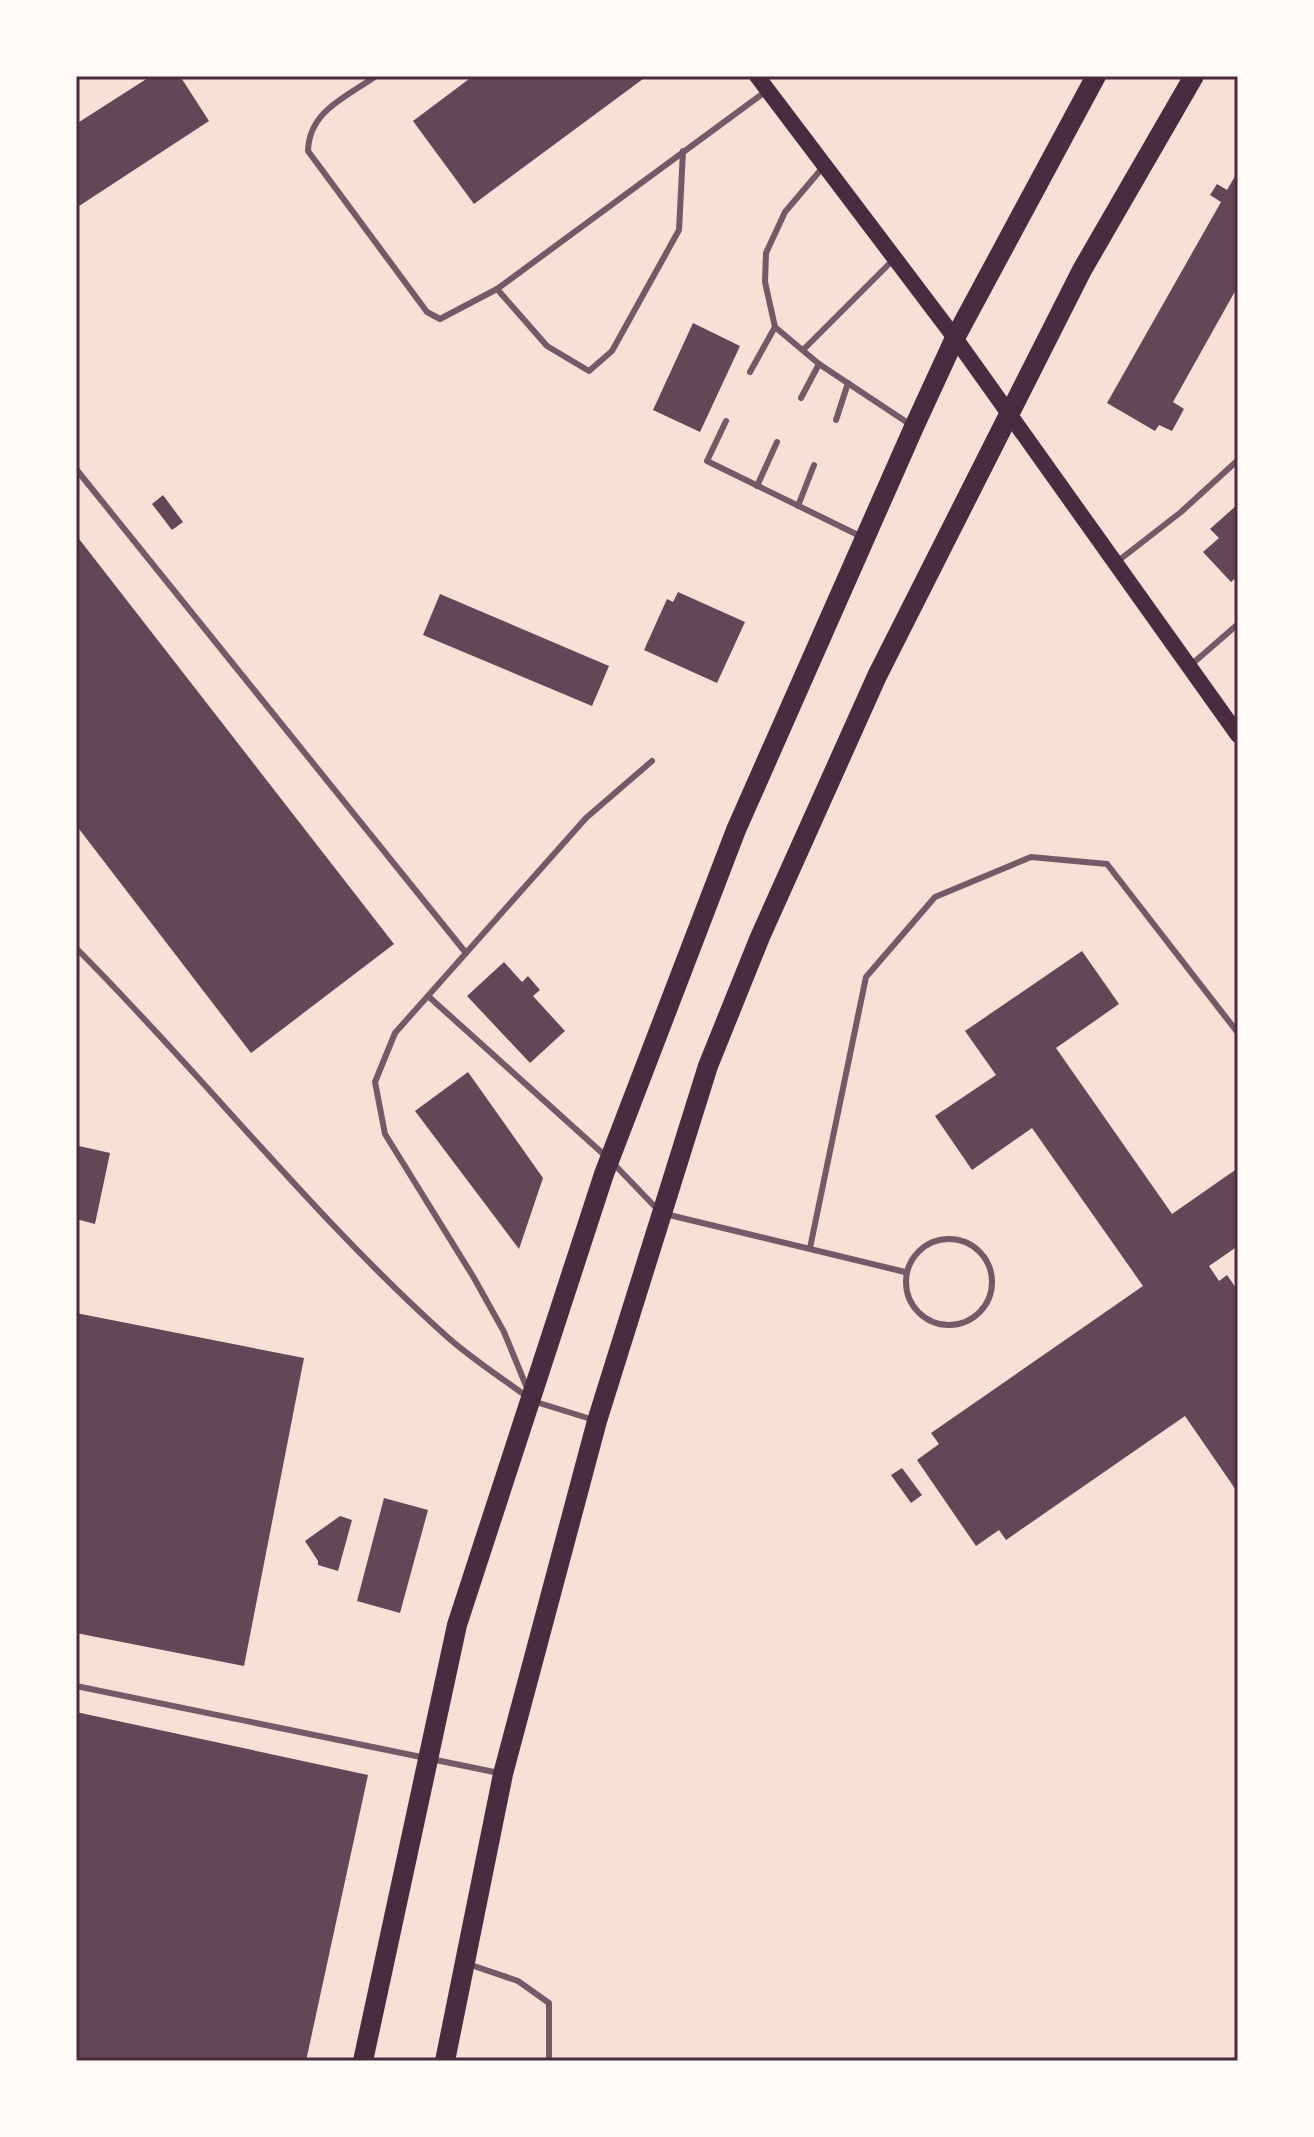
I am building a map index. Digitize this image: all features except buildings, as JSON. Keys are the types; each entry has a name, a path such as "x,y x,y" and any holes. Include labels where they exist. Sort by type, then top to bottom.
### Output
{"main road":[{"path":"757,76 955,338 1238,735"},
{"path":"363,2061 457,1625 610,1160 736,830 914,427 955,338 1096,76"},
{"path":"445,2061 503,1774 597,1421 708,1066 760,937 877,676 1082,270 1194,76"}],"lane":[{"path":"376,76 317,117 308,134 308,151 427,312 440,319 453,315 497,289 768,90"},
{"path":"497,289 547,346 589,371 612,351 679,230 683,151"},
{"path":"824,166 785,212 766,253 765,282 775,327 819,364 914,427"},
{"path":"804,349 896,258"},
{"path":"750,372 775,327"},
{"path":"801,398 819,364"},
{"path":"836,420 848,383"},
{"path":"726,421 707,461 865,538"},
{"path":"757,486 777,442"},
{"path":"1116,564 1181,512 1238,460"},
{"path":"798,506 814,465"},
{"path":"76,469 466,953"},
{"path":"1189,666 1238,624"},
{"path":"532,1401 496,1318 385,1134 375,1082 395,1033 586,818 652,761"},
{"path":"810,1248 866,977 935,897 1031,857 1107,864 1238,1033"},
{"path":"76,948 150,1021 346,1236 445,1336 532,1401 597,1421"},
{"path":"428,996 610,1160 661,1213 905,1272"},
{"path":"944,1237 964,1239 979,1249 993,1272 992,1290 983,1310 968,1322 951,1326 934,1324 918,1314 907,1292 905,1272 926,1243 944,1237"},
{"path":"76,1686 503,1774"},
{"path":"464,1963 518,1981 549,2003 549,2061"}]}
